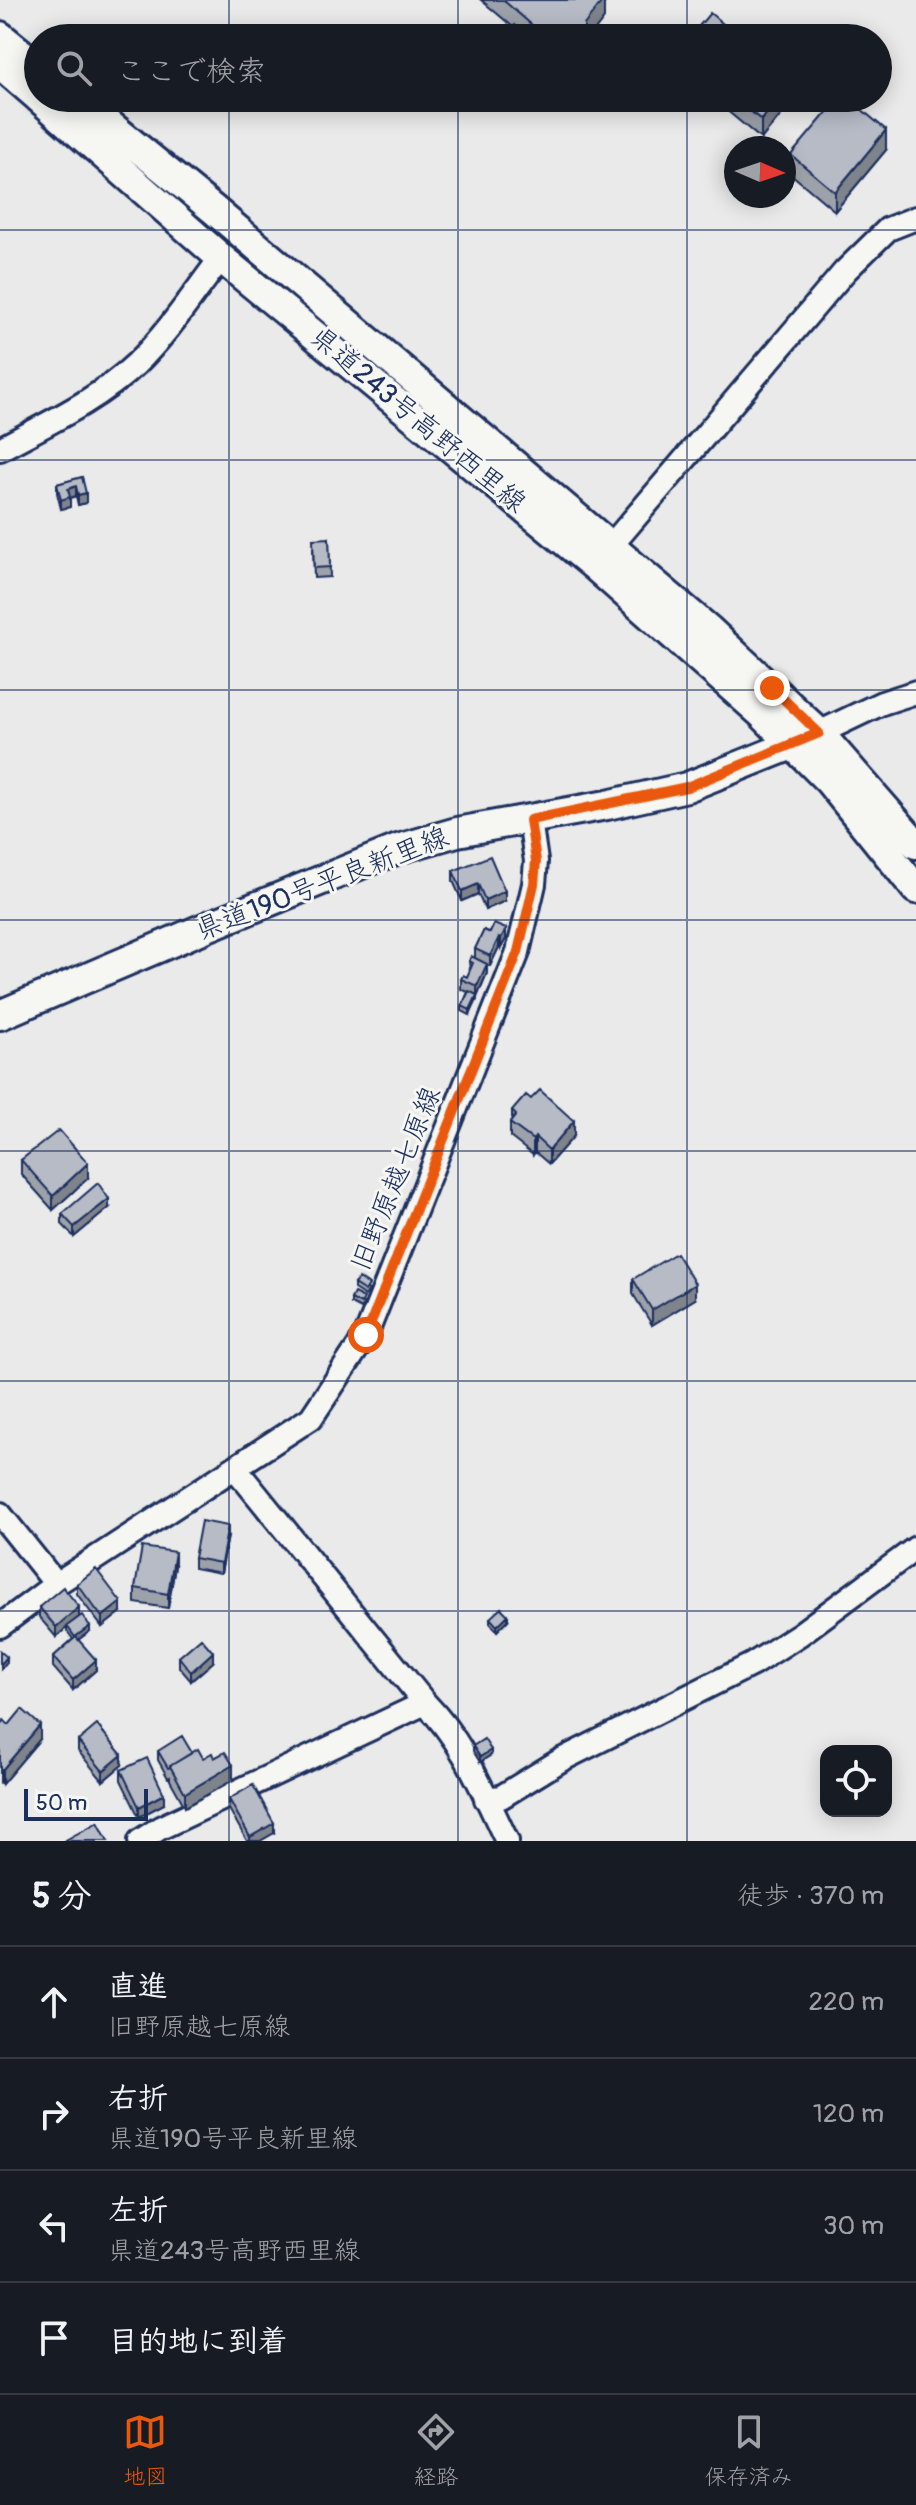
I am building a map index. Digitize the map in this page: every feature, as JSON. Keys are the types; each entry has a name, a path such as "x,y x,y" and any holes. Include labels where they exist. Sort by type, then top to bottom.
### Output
{"main road":[{"path":"0,36 24,56"},
{"name":"県道243号高野西里線","path":"0,64 24,85"},
{"name":"県道243号高野西里線","path":"54,112 221,258 807,739"},
{"name":"県道243号高野西里線","path":"94,112 709,630 807,739"},
{"path":"807,739 916,844"},
{"path":"807,739 829,781 916,889"},
{"name":"県道190号平良新里線","path":"0,1015 398,849 457,832 687,787 807,739"}],"street":[{"path":"610,547 845,271 888,229 916,218"},
{"path":"0,449 104,390 136,364 156,343 221,258"},
{"path":"807,739 882,703 916,692"},
{"name":"旧野原越七原線","path":"0,1626 56,1584 311,1418 366,1335 518,952 534,884 536,861 530,820"},
{"path":"235,1468 425,1703 443,1721 478,1776 507,1841"},
{"path":"0,1514 56,1584"},
{"path":"486,1799 501,1797 561,1760 753,1664 800,1634 916,1548"},
{"path":"140,1841 175,1821 425,1703"}],"building":[{"path":"503,0 603,0 585,24 531,24"},
{"path":"710,13 723,24 701,24"},
{"path":"752,112 768,112 761,120"},
{"path":"827,112 865,112 886,130 835,192 796,159 796,149"},
{"path":"82,477 86,493 78,495 76,486 68,489 70,497 61,500 57,484"},
{"path":"329,538 330,567 314,568 313,539"},
{"path":"490,856 505,891 485,900 478,884 462,891 453,871"},
{"path":"494,924 506,929 490,956 475,949 484,930 490,933"},
{"path":"471,956 487,964 477,986 461,979 463,975 467,977 473,963 469,961"},
{"path":"469,991 477,995 470,1010 462,1006"},
{"path":"540,1090 574,1121 549,1150 535,1137 533,1140 510,1123 516,1115 512,1111 526,1095 531,1099"},
{"path":"59,1130 88,1163 53,1196 21,1160"},
{"path":"98,1183 109,1199 74,1227 62,1214"},
{"path":"676,1253 695,1284 652,1310 633,1279"},
{"path":"359,1278 369,1285 365,1291 354,1284"},
{"path":"354,1293 364,1298 361,1304 351,1299"},
{"path":"201,1521 228,1526 221,1563 194,1558"},
{"path":"142,1547 175,1552 168,1594 135,1588"},
{"path":"96,1569 121,1602 102,1617 77,1584"},
{"path":"63,1587 79,1607 56,1627 39,1607"},
{"path":"501,1608 508,1615 497,1626 490,1618"},
{"path":"82,1615 90,1626 75,1637 67,1626"},
{"path":"76,1637 96,1660 73,1680 53,1657"},
{"path":"201,1638 213,1652 191,1672 179,1657"},
{"path":"0,1651 7,1657 1,1664 0,1663"},
{"path":"22,1709 40,1725 2,1770 0,1725 4,1720 9,1725"},
{"path":"97,1725 122,1755 103,1771 78,1741"},
{"path":"182,1736 192,1753 168,1768 158,1751"},
{"path":"484,1739 491,1750 480,1757 473,1746"},
{"path":"198,1749 203,1758 212,1753 214,1758 225,1752 233,1765 185,1793 170,1766"},
{"path":"147,1758 164,1794 139,1807 121,1770"},
{"path":"253,1785 274,1823 250,1837 229,1799"},
{"path":"98,1822 108,1841 64,1841"}],"route":[{"path":"366,1335 518,952 534,884 536,861 530,820 687,787 819,733 772,688"}]}
